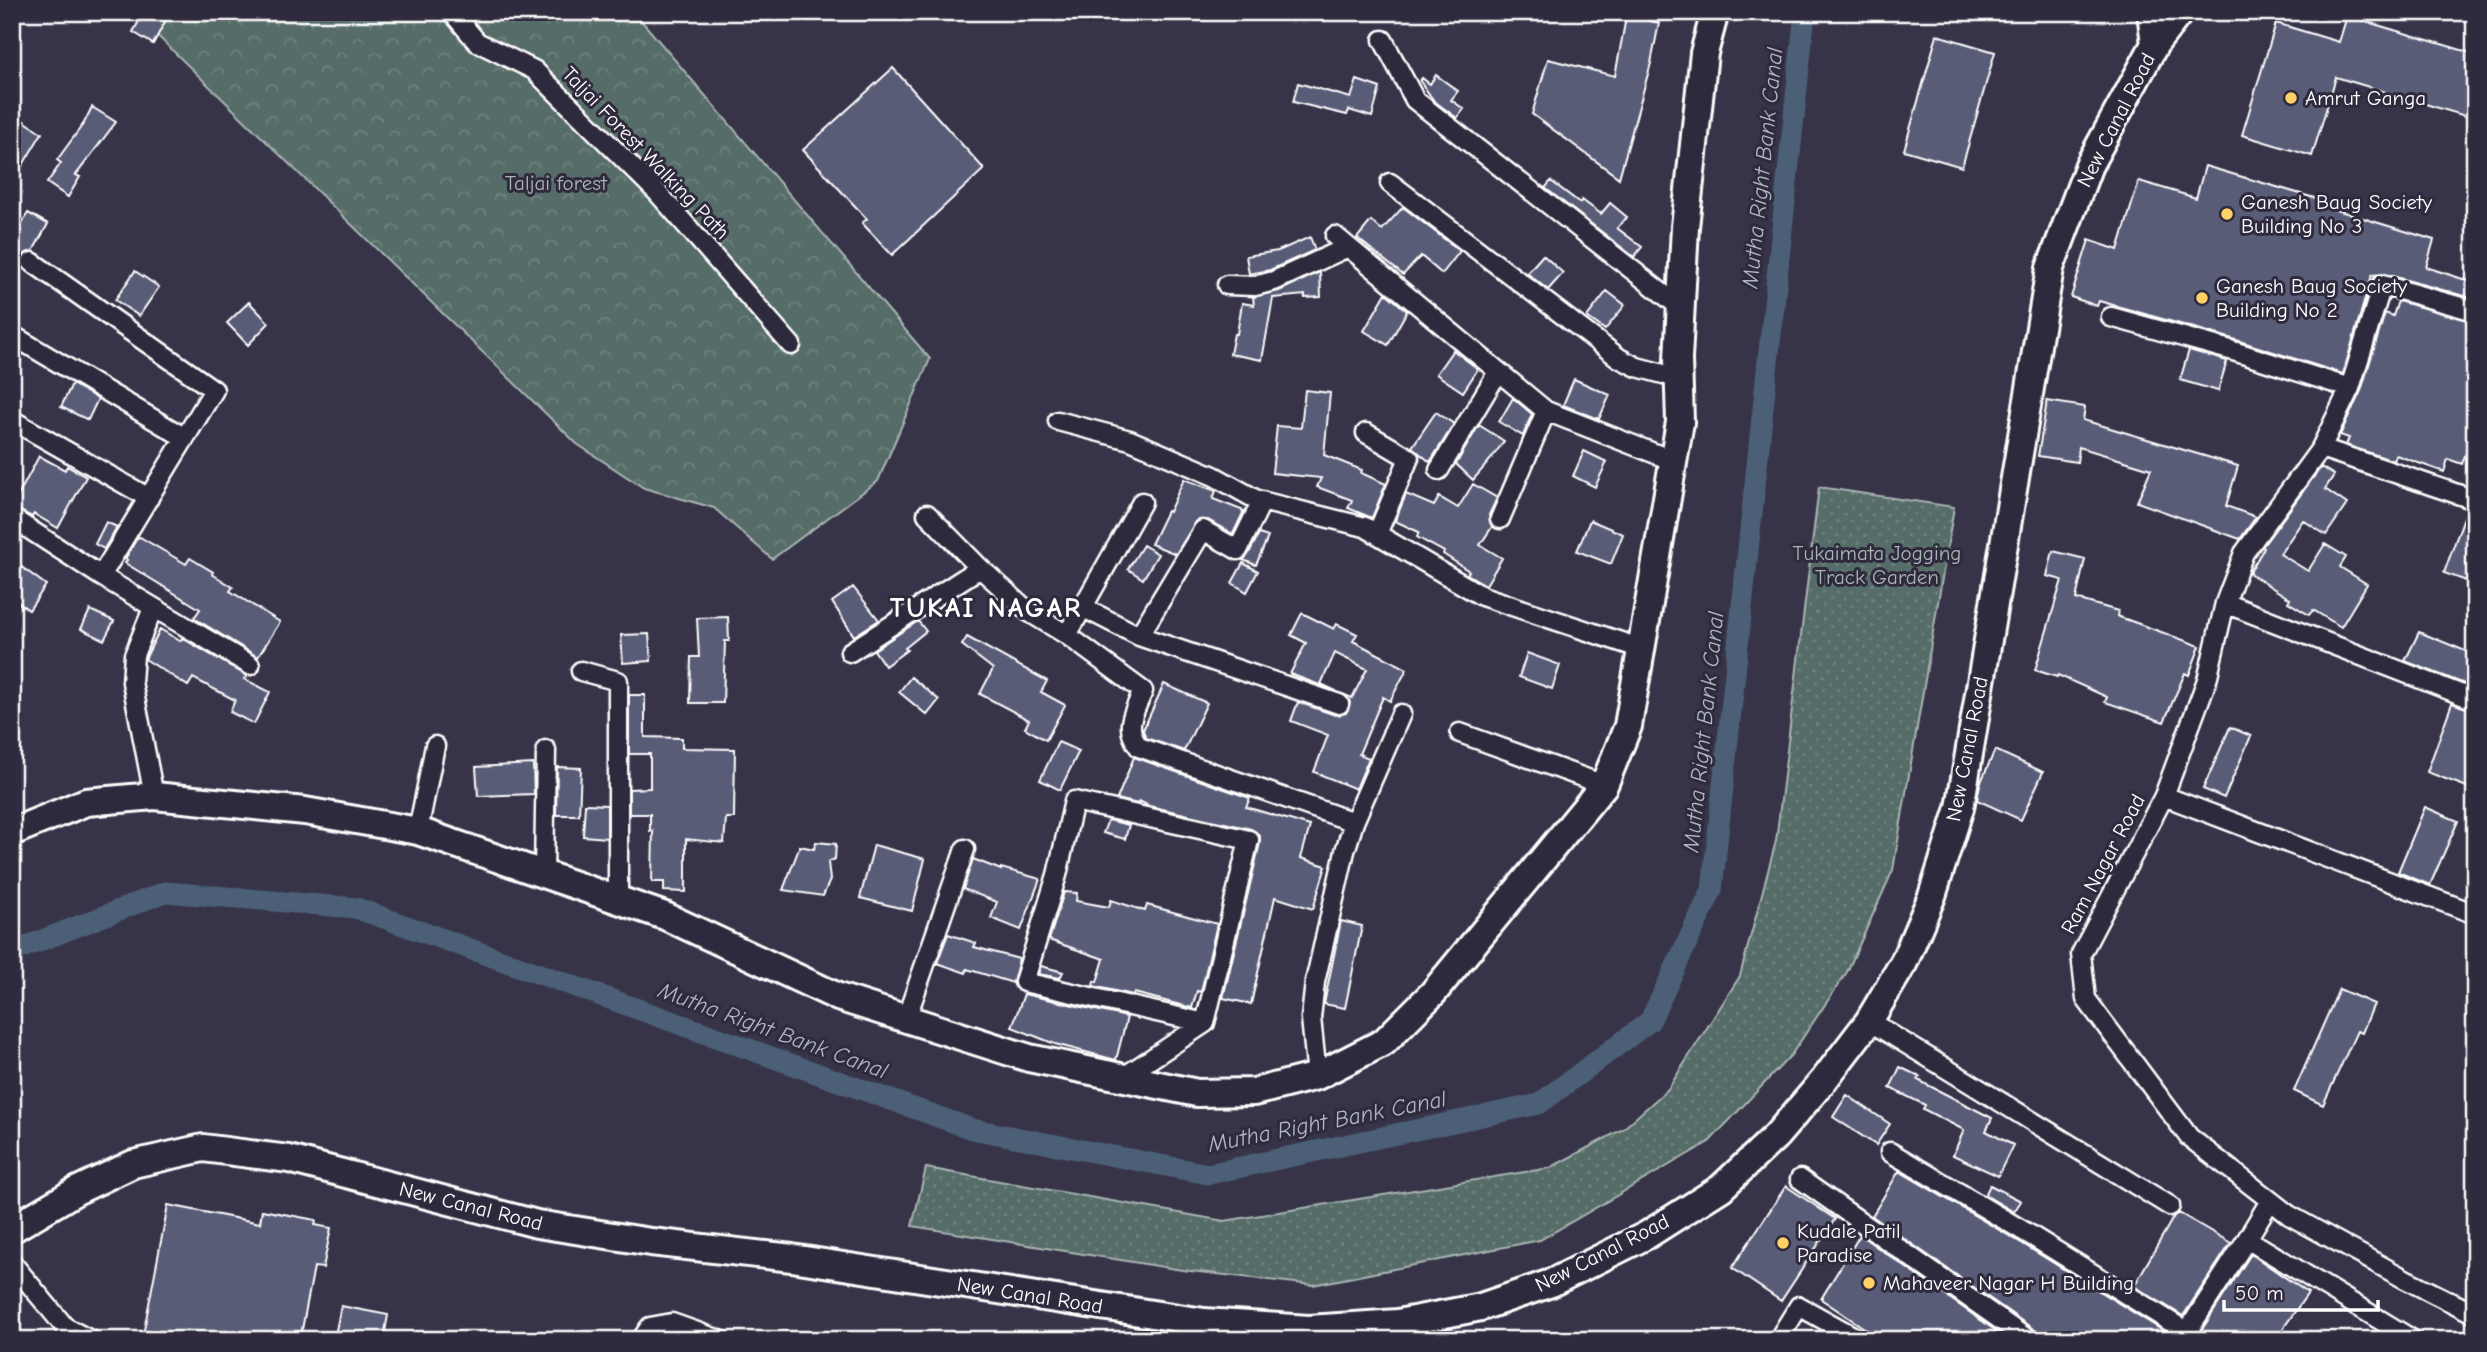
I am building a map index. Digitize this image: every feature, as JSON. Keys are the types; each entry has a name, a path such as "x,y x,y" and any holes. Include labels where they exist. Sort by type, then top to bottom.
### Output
{"street":[{"name":"Taljai Forest Walking Path","path":"452,12 477,42 534,70 657,192 792,345"},
{"path":"1696,12 1704,53"},
{"path":"12,832 86,802 154,796 305,811 418,831 665,916 838,997 1029,1058 1197,1093 1254,1092 1317,1076 1384,1042 1433,993 1604,785 1629,726 1680,422 1678,378 1685,227 1704,53 1715,12"},
{"path":"2151,12 2155,44"},
{"name":"New Canal Road","path":"12,1229 75,1191 133,1164 203,1148 289,1159 537,1224 651,1242 792,1258 1204,1322 1309,1329 1398,1323 1481,1307 1551,1283 1647,1235 1721,1188 1776,1136 1824,1080 1869,1021 1904,961 1932,895 1959,808 2050,268 2089,165 2155,44 2180,12"},
{"path":"1383,40 1415,100 1681,308"},
{"path":"1390,183 1619,358 1637,367 1678,378"},
{"path":"1227,285 1255,286 1275,281 1341,242 1546,411 1674,461"},
{"path":"32,262 214,390 101,576"},
{"name":"Ram Nagar Road","path":"2475,311 2382,285 2350,388 2320,448 2244,553 2225,603 2207,680 2164,796 2081,954 2086,999 2189,1136 2300,1221 2475,1314"},
{"path":"2111,317 2231,350 2350,388"},
{"path":"12,335 185,438"},
{"path":"1439,470 1498,372"},
{"path":"1500,519 1546,411"},
{"path":"12,420 149,498"},
{"path":"1058,421 1130,440 1214,476 1262,501 1365,527 1482,596 1642,649"},
{"path":"1366,433 1409,458 1377,534"},
{"path":"2320,448 2475,500"},
{"path":"1139,636 1203,530 1238,550 1262,501"},
{"path":"1067,635 1142,502"},
{"path":"927,514 980,568 1029,612 1067,635 1143,691 1129,724 1132,738 1139,747 1354,822"},
{"path":"12,518 101,576 250,665"},
{"path":"849,652 980,568"},
{"path":"2225,603 2475,700"},
{"path":"1082,607 1139,636 1339,704"},
{"path":"153,608 134,655 132,682 154,796"},
{"path":"581,671 618,681 618,900"},
{"path":"1317,1076 1311,1018 1315,982 1354,822 1401,714"},
{"path":"1460,733 1604,785"},
{"path":"418,831 435,746"},
{"path":"544,874 546,750"},
{"path":"2164,796 2475,914"},
{"path":"1122,1078 1205,1023 1249,840 1074,801 1057,875 1024,982 1205,1023"},
{"path":"906,1019 965,849"},
{"path":"1869,1021 2171,1206"},
{"path":"1890,1152 2032,1236 2192,1336 2270,1200"},
{"path":"1800,1179 2029,1340"},
{"path":"2247,1239 2413,1340"},
{"path":"12,1263 65,1327 90,1340"},
{"path":"1778,1340 1799,1306 1860,1340"},
{"path":"641,1340 650,1327 672,1323 720,1340"}],"green space":[{"name":"Taljai forest","path":"133,12 634,12 930,359 878,481 772,559 714,508 644,488 577,444"},
{"name":"Tukaimata Jogging Track Garden","path":"1819,487 1954,507 1893,870 1847,972 1791,1055 1709,1142 1540,1240 1313,1285 1182,1270 912,1226 926,1168 1224,1221 1550,1168 1623,1129 1668,1089 1740,976 1776,841"}],"building":[{"path":"144,12 151,12 166,20 153,44 133,32"},
{"path":"1627,12 1648,12 1646,20 1659,23 1651,63 1619,178 1532,114 1548,59 1615,76"},
{"name":"Amrut Ganga","path":"2347,16 2475,54 2475,119 2336,77 2312,156 2242,135 2276,23 2339,42"},
{"path":"1937,35 1995,52 1962,167 1904,150"},
{"path":"893,68 984,169 892,255 862,223 867,219 803,150"},
{"path":"1436,75 1458,91 1451,100 1464,109 1457,118 1434,101 1420,81 1422,78 1430,84"},
{"path":"1357,80 1380,88 1372,117 1349,110 1347,115 1293,102 1298,83 1351,98"},
{"path":"92,107 116,122 76,175 80,177 68,197 47,183 61,163 57,160 84,123"},
{"path":"12,113 42,133 12,183"},
{"path":"2205,166 2328,202 2327,207 2434,240 2426,267 2475,283 2475,299 2385,274 2372,275 2343,374 2099,301 2097,306 2071,297 2089,240 2118,250 2139,181 2196,198"},
{"path":"1551,181 1580,203 1582,200 1601,214 1610,203 1627,217 1617,228 1642,247 1634,257 1545,188"},
{"path":"1403,207 1460,251 1442,274 1421,256 1403,275 1357,238 1371,221 1382,230"},
{"path":"28,213 48,224 33,251 22,256 23,268 12,286 12,238"},
{"path":"1310,237 1315,250 1270,270 1249,274 1246,256 1278,251"},
{"path":"1543,255 1563,273 1548,290 1527,273"},
{"path":"135,271 159,287 139,316 115,300"},
{"path":"1320,272 1321,297 1305,298 1305,295 1273,298 1262,360 1230,354 1234,334 1237,334 1242,303 1254,305 1253,297 1279,291"},
{"path":"1607,291 1625,305 1605,330 1587,317"},
{"path":"1386,293 1407,311 1388,345 1364,331"},
{"path":"2398,301 2475,322 2475,428 2462,464 2448,459 2444,472 2396,455 2394,461 2346,445 2349,438 2340,435 2361,391 2385,313 2393,316"},
{"path":"249,302 269,323 248,345 227,323"},
{"path":"1453,350 1478,369 1463,392 1436,374"},
{"path":"2189,350 2227,361 2218,391 2180,380"},
{"path":"1574,379 1610,395 1599,419 1563,405"},
{"path":"72,384 98,399 88,420 61,407"},
{"path":"1305,390 1330,393 1324,455 1362,470 1361,473 1386,484 1372,518 1348,508 1352,500 1317,487 1321,478 1272,473 1277,426 1301,428"},
{"path":"1513,398 1532,414 1523,436 1499,422"},
{"path":"2047,401 2085,407 2083,420 2238,466 2226,506 2256,517 2240,539 2137,502 2151,469 2079,447 2077,462 2038,456"},
{"path":"1436,412 1454,424 1430,462 1412,447"},
{"path":"1479,425 1504,441 1473,480 1456,464"},
{"path":"1584,451 1607,462 1595,487 1573,476"},
{"path":"39,456 65,470 67,466 86,477 58,528 34,514 32,517 12,507"},
{"path":"2321,467 2334,475 2325,489 2347,504 2326,535 2303,520 2280,554 2308,571 2325,544 2346,557 2340,567 2367,584 2341,627 2313,610 2309,615 2288,602 2290,599 2249,573 2264,548 2262,547"},
{"path":"1184,479 1216,491 1213,499 1244,511 1233,534 1208,520 1197,520 1176,554 1151,544"},
{"path":"1473,484 1497,498 1489,515 1492,527 1480,545 1502,558 1486,585 1467,574 1469,571 1443,554 1444,552 1417,537 1419,532 1395,521 1406,494 1434,506 1439,497 1458,508"},
{"path":"2467,509 2475,511 2475,584 2444,573"},
{"path":"1590,520 1623,534 1611,564 1577,551"},
{"path":"106,522 117,527 104,549 95,544"},
{"path":"1259,534 1268,537 1256,565 1243,560"},
{"path":"140,537 186,564 190,558 233,587 230,591 280,622 258,657 194,618 200,609 125,563"},
{"path":"1143,545 1158,554 1143,579 1128,569"},
{"path":"2053,551 2085,559 2076,599 2118,611 2117,616 2200,646 2189,675 2185,673 2164,722 2105,702 2107,697 2058,675 2057,677 2035,670 2062,580 2047,576"},
{"path":"12,560 46,585 29,610 12,598"},
{"path":"1243,563 1258,571 1247,592 1232,583"},
{"path":"853,587 879,620 854,636 832,602"},
{"path":"90,610 114,621 104,640 81,629"},
{"path":"1302,613 1334,629 1337,624 1357,634 1353,641 1407,669 1390,701 1383,697 1359,754 1369,758 1356,789 1314,772 1328,735 1291,721 1298,702 1335,715 1346,713 1350,702 1345,695 1352,698 1367,669 1335,653 1321,684 1336,691 1290,674 1306,643 1291,635"},
{"path":"728,617 729,641 725,641 723,703 690,703 691,657 699,657 697,618"},
{"path":"918,621 926,631 905,648 907,650 885,666 874,650"},
{"path":"160,629 180,641 182,638 247,676 244,679 270,692 254,724 230,712 235,700 193,678 188,686 145,659"},
{"path":"2419,632 2470,653 2475,645 2475,688 2405,661"},
{"path":"649,634 651,661 623,663 621,635"},
{"path":"967,637 1047,681 1041,692 1065,705 1046,740 1025,728 1029,720 980,694 993,669 962,645"},
{"path":"1527,653 1560,665 1552,689 1519,677"},
{"path":"911,677 939,700 927,715 899,692"},
{"path":"1164,684 1207,703 1184,751 1146,738 1143,730"},
{"path":"629,695 645,695 645,737 682,738 682,748 735,749 734,818 726,818 724,843 686,839 686,892 664,891 664,882 652,882 653,831 650,831 650,814 629,814 629,789 650,788 650,754 629,754"},
{"path":"2452,703 2475,711 2475,790 2427,772"},
{"path":"2230,727 2251,736 2224,798 2203,789"},
{"path":"1058,742 1079,751 1060,790 1040,780"},
{"path":"1995,750 2043,772 2021,820 1977,800 1980,784"},
{"path":"1134,757 1250,798 1246,807 1310,826 1301,858 1326,866 1313,909 1275,897 1251,1004 1223,998 1260,836 1251,829 1149,806 1139,801 1138,804 1117,799"},
{"path":"533,764 534,794 478,796 476,767"},
{"path":"557,767 581,768 579,815 556,815"},
{"path":"585,804 607,805 607,838 583,836"},
{"path":"2425,807 2458,821 2430,885 2398,872"},
{"path":"1108,820 1129,825 1125,839 1103,833"},
{"path":"816,842 836,844 835,859 828,862 830,880 823,896 783,890 800,846 814,849"},
{"path":"874,845 925,859 912,911 860,898"},
{"path":"973,859 1001,870 1040,879 1021,930 991,918 997,902 963,889"},
{"path":"1064,892 1077,893 1076,901 1109,907 1111,900 1145,911 1147,905 1217,924 1201,992 1197,991 1192,1008 1093,986 1094,981 1097,982 1104,959 1049,940"},
{"path":"1341,921 1362,926 1345,1008 1324,1004"},
{"path":"948,934 976,943 974,947 1019,959 1013,983 967,969 966,973 937,963"},
{"path":"1041,966 1063,972 1060,978 1038,974"},
{"path":"2339,989 2374,1004 2362,1033 2357,1031 2323,1105 2294,1091"},
{"path":"1024,994 1127,1017 1116,1060 1055,1044 1012,1027"},
{"path":"1900,1067 1920,1077 1918,1080 1992,1118 1986,1131 2013,1145 1998,1176 1953,1155 1964,1130 1923,1109 1925,1105 1890,1088"},
{"path":"1847,1095 1890,1124 1876,1145 1833,1117"},
{"path":"1899,1171 2178,1340 2040,1340 2036,1331 1872,1216"},
{"path":"1990,1185 2021,1201 2014,1212 1985,1195"},
{"name":"Kudale Patil Paradise","path":"1786,1186 1835,1219 1781,1301 1732,1268"},
{"path":"168,1205 260,1223 262,1210 316,1220 315,1225 331,1228 323,1268 314,1267 300,1340 166,1340 143,1335"},
{"path":"2179,1213 2231,1243 2183,1316 2134,1286 2174,1216"},
{"path":"1860,1235 2009,1340 1882,1340 1821,1299"},
{"path":"2251,1254 2308,1293 2275,1340 2195,1340"},
{"path":"341,1306 388,1315 384,1337 379,1336 378,1340 334,1340"}],"waterway":[{"name":"Mutha Right Bank Canal","path":"12,952 165,892 356,908 972,1129 1208,1174 1539,1104 1650,1021 1712,890 1805,12"}],"place":[{"name":"Amrut Ganga","path":"2291,98"},
{"name":"Ganesh Baug Society Building No 3","path":"2227,214"},
{"name":"Ganesh Baug Society Building No 2","path":"2202,298"},
{"name":"Kudale Patil Paradise","path":"1783,1243"},
{"name":"Mahaveer Nagar H Building","path":"1869,1283"}],"district":[{"name":"TUKAI NAGAR","path":"986,607"}]}
